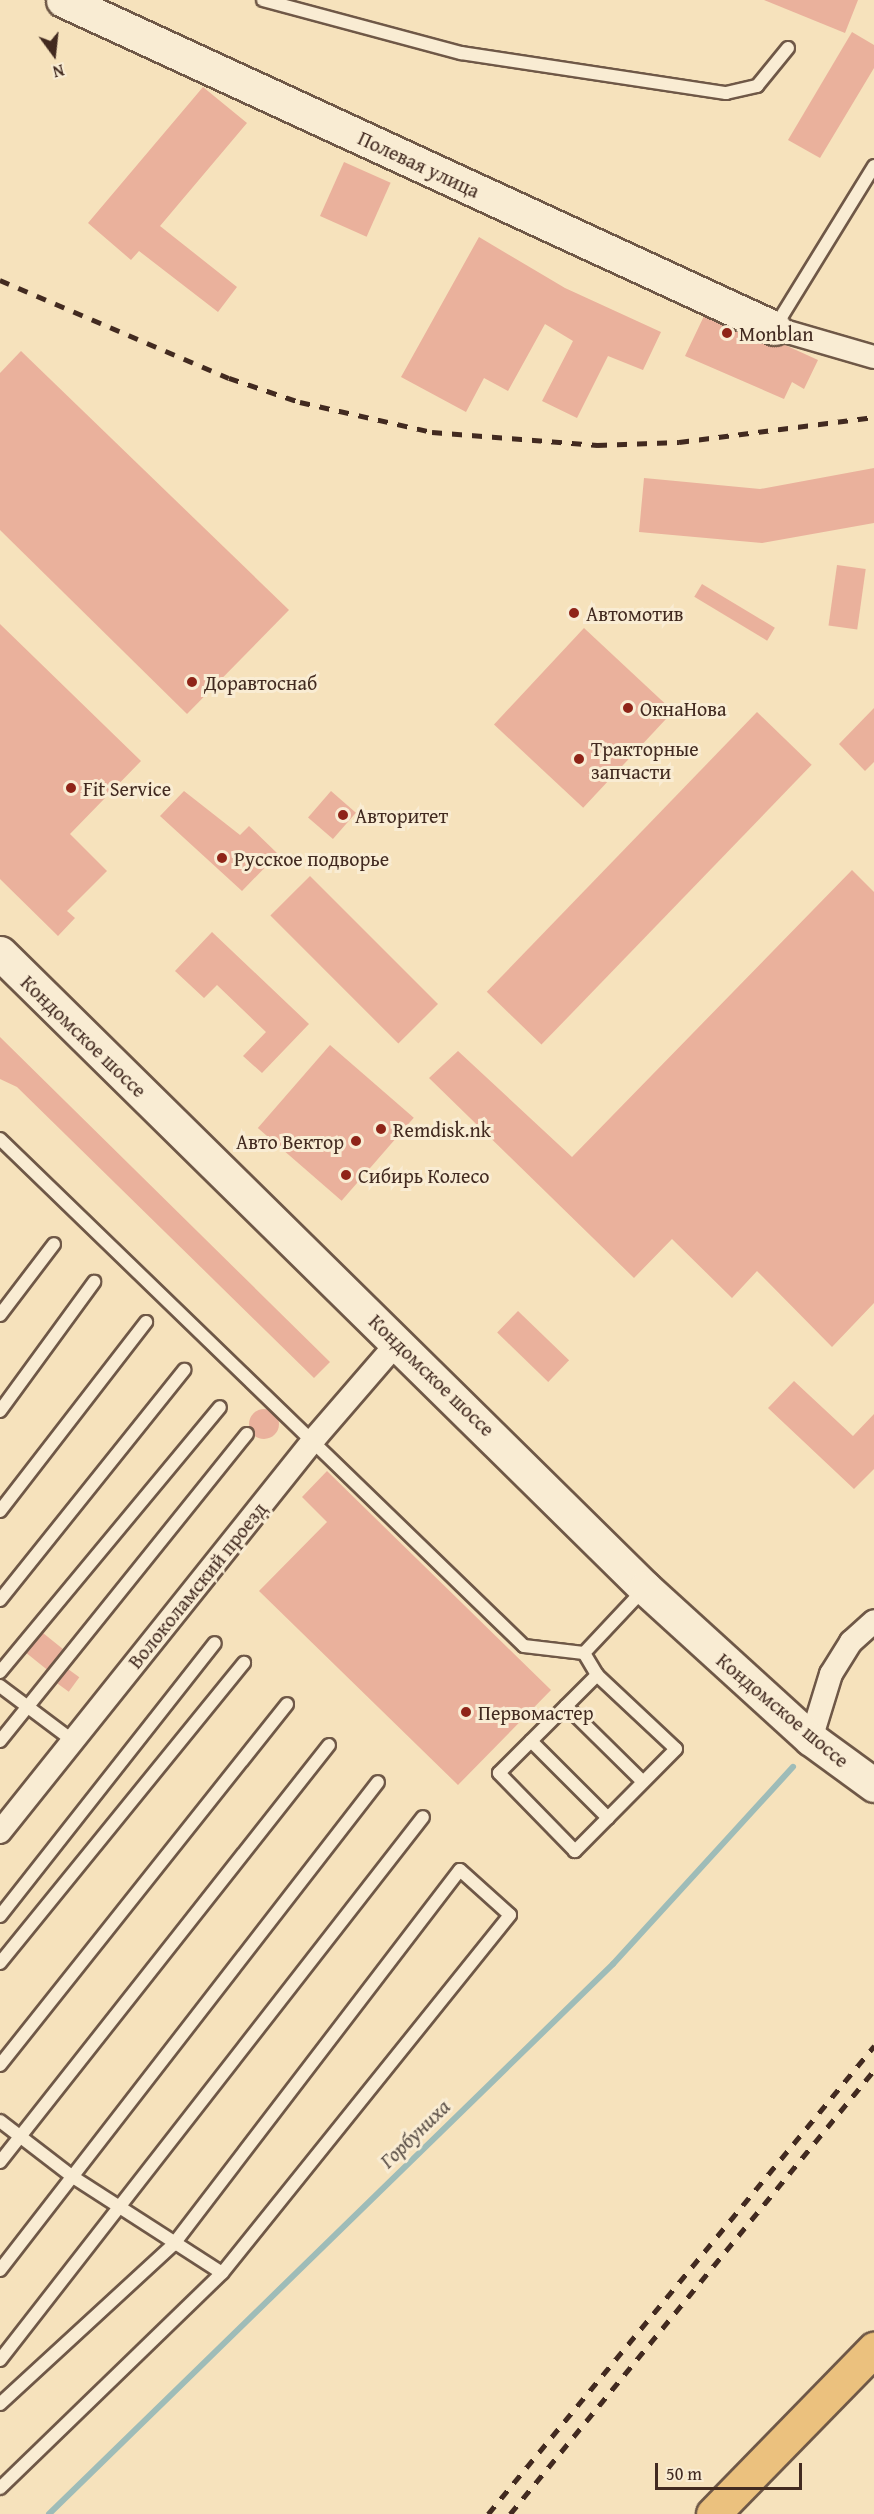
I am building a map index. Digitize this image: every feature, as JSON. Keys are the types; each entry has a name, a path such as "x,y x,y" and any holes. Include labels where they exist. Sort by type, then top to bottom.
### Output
{"main road":[{"path":"713,2514 874,2349"}],"street":[{"name":"Полевая улица","path":"63,0 774,328"},
{"path":"774,328 874,357"},
{"name":"Кондомское шоссе","path":"0,953 398,1342 645,1588 811,1739 874,1785"},
{"name":"Волоколамский проезд","path":"0,1832 315,1438 398,1342"},
{"path":"811,1739 831,1674 850,1642 874,1621"}],"lane":[{"path":"263,0 461,52 726,93 757,86 788,48"},
{"path":"774,328 874,166"},
{"path":"0,1139 315,1438 524,1646 584,1653"},
{"path":"0,1316 54,1244"},
{"path":"0,1411 94,1282"},
{"path":"0,1511 146,1322"},
{"path":"0,1600 184,1370"},
{"path":"0,1672 220,1407"},
{"path":"0,1741 247,1434"},
{"path":"584,1653 645,1588"},
{"path":"0,1916 215,1643"},
{"path":"584,1653 597,1675 676,1749 575,1851 499,1773 597,1675"},
{"path":"0,1963 244,1663"},
{"path":"0,1686 72,1740"},
{"path":"0,2065 287,1704"},
{"path":"566,1706 643,1782"},
{"path":"531,1741 608,1818"},
{"path":"0,2162 329,1745"},
{"path":"0,2270 378,1782"},
{"path":"0,2360 121,2208 423,1817"},
{"path":"0,2404 173,2245 460,1870 510,1915 222,2273 0,2488"},
{"path":"0,2121 73,2177 173,2245 222,2273"}],"building":[{"path":"764,0 858,0 845,33"},
{"path":"852,32 874,45 874,68 820,158 788,140"},
{"path":"203,87 247,123 160,226 237,287 218,312 139,251 131,260 88,223"},
{"path":"344,162 391,183 367,237 320,216"},
{"path":"479,237 565,288 661,332 643,370 608,356 577,418 542,401 573,341 545,324 508,391 484,378 466,412 401,377"},
{"name":"Monblan","path":"704,316 766,345 785,345 818,360 804,389 792,382 784,399 685,356"},
{"path":"21,351 289,610 187,714 0,530 0,373"},
{"path":"874,468 874,523 762,543 639,532 644,478 760,489"},
{"path":"837,565 866,569 857,629 829,625"},
{"path":"702,584 775,628 767,641 694,597"},
{"path":"0,624 141,761 70,834 107,871 67,911 75,918 58,936 0,879"},
{"path":"584,628 673,711 583,808 494,725"},
{"path":"874,708 874,762 865,771 839,744"},
{"path":"757,712 812,765 541,1045 487,992"},
{"path":"184,791 240,835 249,826 278,854 242,891 160,816"},
{"path":"331,791 356,813 333,839 308,817"},
{"path":"852,870 874,892 874,1303 832,1347 757,1271 732,1298 672,1239 634,1278 429,1078 458,1051 572,1157"},
{"path":"310,876 438,1004 398,1044 270,916"},
{"path":"212,932 309,1024 262,1073 243,1056 266,1032 217,985 204,998 175,971"},
{"path":"0,1037 330,1362 314,1378 17,1087 0,1079"},
{"path":"330,1045 414,1118 342,1201 258,1128"},
{"path":"518,1311 569,1360 548,1382 497,1333"},
{"path":"794,1381 853,1436 874,1414 874,1469 854,1489 768,1408"},
{"path":"264,1409 270,1410 278,1418 278,1430 270,1438 264,1439 258,1438 250,1430 249,1424 250,1418 258,1410"},
{"path":"327,1471 551,1690 458,1785 259,1591 327,1522 302,1497"},
{"path":"43,1633 63,1649 47,1670 27,1653"},
{"path":"68,1669 79,1677 69,1692 57,1684"}],"waterway":[{"name":"Горбуниха","path":"49,2514 613,1964 793,1767"}],"railway":[{"path":"0,280 229,378 300,402 432,432 597,445 679,442 874,417"},
{"path":"488,2514 874,2046"},
{"path":"510,2514 874,2070"}],"place":[{"name":"Monblan","path":"727,333"},
{"name":"Автомотив","path":"574,613"},
{"name":"Доравтоснаб","path":"192,682"},
{"name":"ОкнаНова","path":"628,708"},
{"name":"Тракторные запчасти","path":"579,759"},
{"name":"Fit Service","path":"71,788"},
{"name":"Авторитет","path":"343,815"},
{"name":"Русское подворье","path":"222,858"},
{"name":"Remdisk.nk","path":"381,1129"},
{"name":"Авто Вектор","path":"356,1141"},
{"name":"Сибирь Колесо","path":"346,1175"},
{"name":"Первомастер","path":"466,1712"}]}
